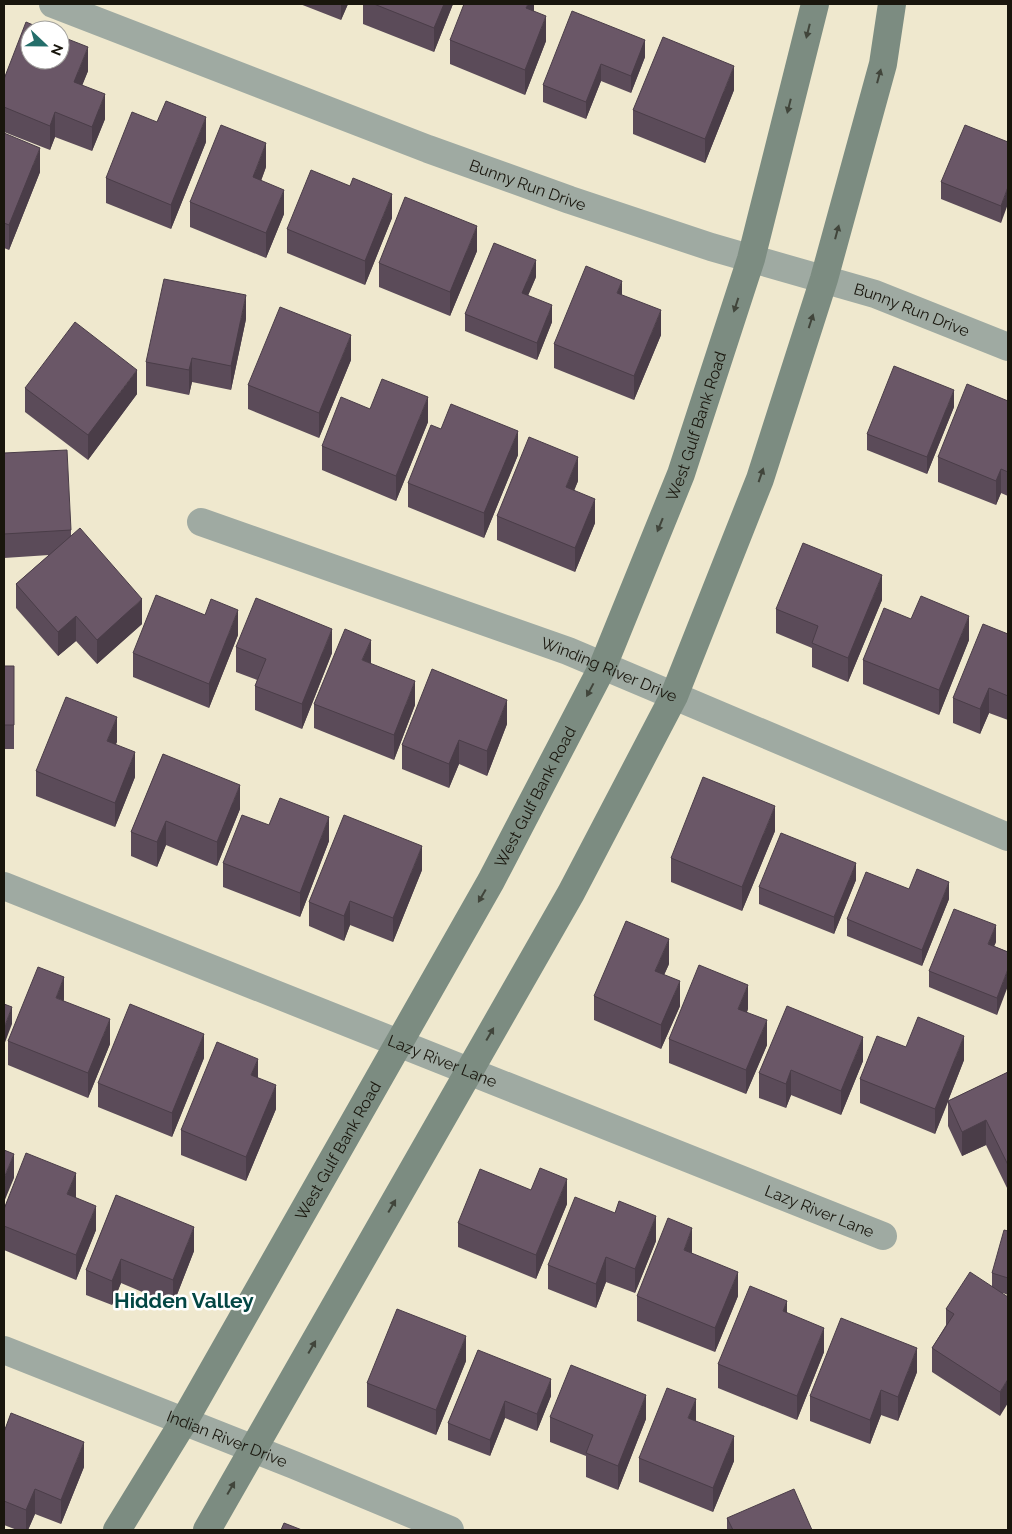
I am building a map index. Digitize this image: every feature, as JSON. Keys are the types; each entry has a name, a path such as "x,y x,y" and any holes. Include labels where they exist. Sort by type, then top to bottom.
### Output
{"main road":[{"name":"West Gulf Bank Road","path":"117,1530 184,1421 490,881 603,666 681,474 751,259 815,4"},
{"path":"207,1530 571,893 674,696 760,479 824,279 883,64 892,4"}],"street":[{"name":"Bunny Run Drive","path":"53,4 428,149 579,203 751,259 875,294 1008,347"},
{"name":"Winding River Drive","path":"201,522 559,647 1008,837"},
{"name":"Lazy River Lane","path":"4,886 883,1236"},
{"name":"Indian River Drive","path":"4,1350 184,1421 450,1530"}],"building":[{"path":"374,4 444,4 434,28"},
{"path":"464,4 528,4 526,8 546,16 525,70 450,40"},
{"path":"572,11 645,40 631,76 601,64 586,102 543,85"},
{"path":"663,37 734,66 705,139 633,110"},
{"path":"20,38 20,70 70,70 70,40 88,47 74,82 105,94 92,127 55,112 50,126 4,107 4,79"},
{"path":"166,101 206,117 171,205 106,178 132,112 157,122"},
{"path":"221,125 266,143 253,177 284,190 266,233 190,202"},
{"path":"965,125 1008,142 1008,187 1001,206 941,182"},
{"path":"4,133 40,148 9,225 4,223"},
{"path":"311,170 350,186 353,178 392,194 365,261 287,229"},
{"path":"405,197 477,226 450,292 379,263"},
{"path":"494,243 536,260 522,293 552,305 537,343 465,314"},
{"path":"586,266 622,281 617,293 661,310 634,376 554,344"},
{"path":"164,279 246,295 231,366 192,358 189,370 146,362"},
{"path":"280,307 351,335 319,413 248,385"},
{"path":"75,322 137,370 88,435 25,388"},
{"path":"894,366 954,390 927,457 867,434"},
{"path":"382,379 428,397 396,476 322,446 341,397 370,409"},
{"path":"967,384 1008,401 1008,472 1001,469 996,481 938,457"},
{"path":"451,404 518,431 484,513 408,483 431,425 441,429"},
{"path":"529,437 578,457 566,487 595,499 575,548 497,516"},
{"path":"67,450 71,530 4,534 4,453"},
{"path":"80,528 142,599 97,640 76,616 58,632 16,584"},
{"path":"803,543 882,575 848,658 812,643 818,626 776,609"},
{"path":"156,595 205,615 211,599 238,610 209,684 133,653"},
{"path":"921,596 969,616 939,690 863,660 884,608 911,619"},
{"path":"256,598 332,629 302,704 255,686 266,659 236,647"},
{"path":"983,624 1008,634 1008,696 989,688 980,709 953,698"},
{"path":"345,629 371,640 362,660 415,681 394,735 314,704"},
{"path":"4,666 14,666 14,725 4,725"},
{"path":"432,669 507,700 487,751 459,740 449,764 402,745"},
{"path":"66,697 117,717 107,741 135,752 115,803 36,771"},
{"path":"163,754 240,785 217,842 166,821 157,842 131,832"},
{"path":"703,777 775,806 742,887 671,858"},
{"path":"280,798 329,817 300,893 223,863 242,815 269,825"},
{"path":"344,815 422,846 393,918 350,901 344,916 309,902"},
{"path":"781,833 856,863 834,917 759,887"},
{"path":"917,869 949,882 922,950 847,919 866,872 909,889"},
{"path":"954,909 996,925 988,944 1008,952 1008,969 997,998 929,971"},
{"path":"626,921 669,939 655,971 680,981 661,1025 594,996"},
{"path":"699,965 748,985 738,1009 767,1020 746,1070 669,1039"},
{"path":"38,967 64,977 56,998 110,1019 88,1073 8,1041"},
{"path":"4,1004 12,1007 4,1028"},
{"path":"130,1004 204,1034 172,1113 98,1083"},
{"path":"787,1006 863,1037 841,1091 791,1070 786,1084 759,1073"},
{"path":"918,1017 964,1036 935,1109 860,1079 877,1036 906,1047"},
{"path":"217,1042 258,1059 251,1075 276,1085 246,1157 181,1130"},
{"path":"1008,1072 1008,1165 986,1120 962,1132 948,1101"},
{"path":"4,1150 14,1154 4,1178"},
{"path":"26,1153 76,1173 67,1194 96,1206 76,1255 4,1226 4,1209"},
{"path":"540,1168 567,1179 536,1255 458,1223 480,1169 531,1190"},
{"path":"116,1195 194,1227 173,1280 121,1259 112,1281 86,1270"},
{"path":"575,1197 615,1213 619,1201 656,1216 635,1269 606,1257 596,1284 548,1265"},
{"path":"668,1218 692,1228 684,1250 738,1272 715,1328 637,1296"},
{"path":"1004,1230 1008,1231 1008,1278 992,1273"},
{"path":"970,1272 1008,1297 1008,1379 1000,1392 932,1348 954,1314 946,1309"},
{"path":"750,1286 787,1301 783,1311 824,1328 797,1396 718,1364"},
{"path":"397,1309 466,1336 436,1410 367,1383"},
{"path":"841,1318 917,1348 898,1397 881,1390 870,1420 810,1396"},
{"path":"478,1350 551,1379 537,1414 505,1401 490,1440 448,1423"},
{"path":"571,1365 646,1395 618,1466 586,1453 593,1435 550,1417"},
{"path":"667,1388 696,1399 688,1418 734,1436 713,1488 639,1458"},
{"path":"11,1413 84,1442 61,1500 35,1489 26,1510 4,1501 4,1432"},
{"path":"794,1489 812,1530 733,1530 727,1518"},
{"path":"284,1523 302,1530 281,1530"}],"district":[{"name":"Hidden Valley","path":"184,1301"}]}
